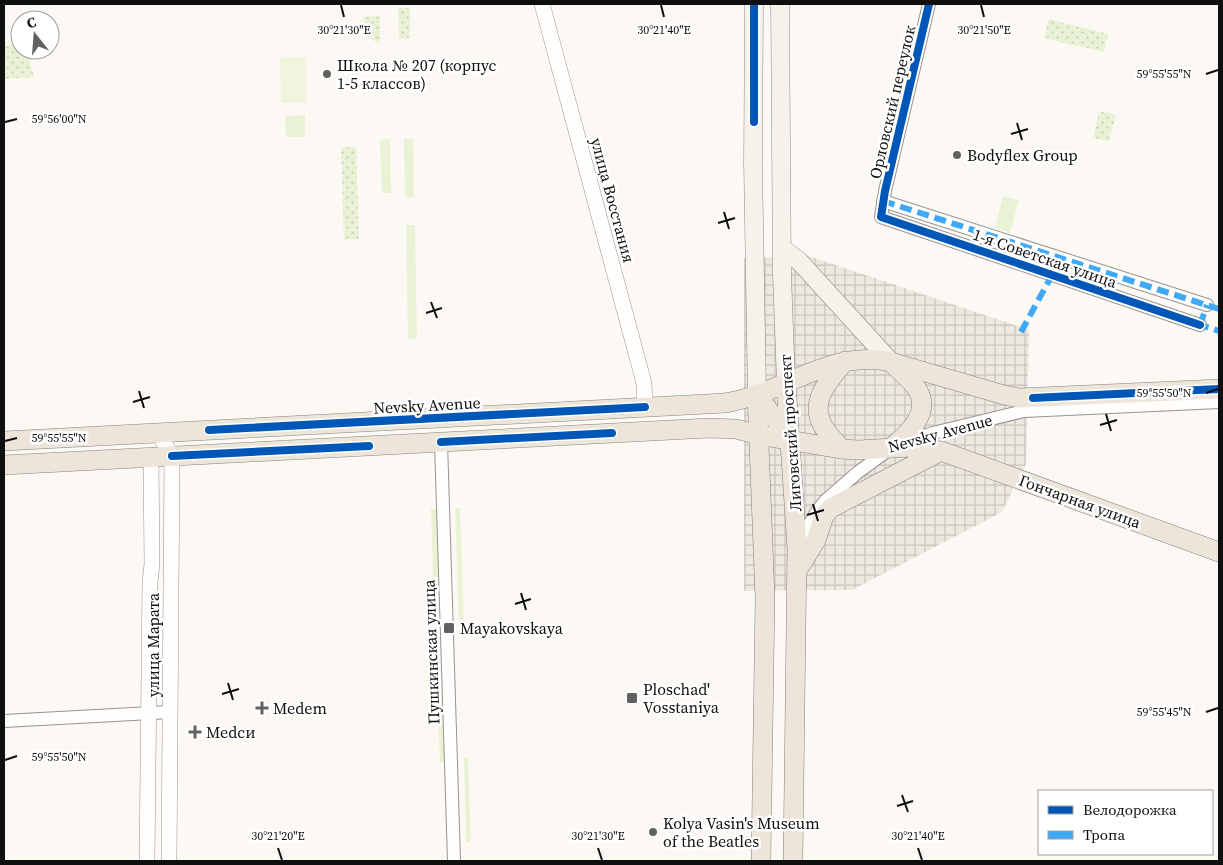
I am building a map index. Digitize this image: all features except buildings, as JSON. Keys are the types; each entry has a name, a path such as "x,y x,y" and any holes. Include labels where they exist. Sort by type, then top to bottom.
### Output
{"main road":[{"name":"Лиговский проспект","path":"754,4 753,163 757,394 765,598 761,861"},
{"name":"Лиговский проспект","path":"780,4 782,248 786,383 797,548 793,861"},
{"path":"782,248 799,261 915,386 919,393 921,410 915,425 891,448"},
{"name":"Nevsky Avenue","path":"4,441 725,402 757,394 845,361 868,359 891,362 1019,398 1219,389"},
{"path":"841,449 821,424 818,411 822,392 845,361"},
{"path":"757,394 790,441"},
{"name":"Nevsky Avenue","path":"4,465 720,428 736,429 790,441 841,449 891,448"},
{"name":"Гончарная улица","path":"891,448 910,447 941,451 1219,552"},
{"path":"797,572 816,540 824,516 831,508 941,451"},
{"path":"763,771 794,772"}],"street":[{"name":"улица Восстания","path":"542,4 644,383 645,406"},
{"name":"Орловский переулок","path":"882,208 929,4"},
{"name":"1-я Советская улица","path":"882,208 1207,305"},
{"name":"1-я Советская улица","path":"882,208 1200,325"},
{"name":"Nevsky Avenue","path":"891,448 933,433 1024,411 1219,402"},
{"path":"158,432 172,456"},
{"name":"Пушкинская улица","path":"441,442 454,861"},
{"path":"797,548 811,520 825,501 891,448"},
{"name":"улица Марата","path":"169,861 172,456"},
{"name":"улица Марата","path":"147,861 150,582 152,564 151,458"},
{"path":"4,721 170,712"}],"green space":[{"path":"398,8 410,8 410,38 399,39"},
{"path":"380,16 380,44 367,37 363,17"},
{"path":"1049,19 1108,34 1104,52 1044,38"},
{"path":"10,45 10,60 30,60 34,77 4,79 4,46"},
{"path":"306,57 307,103 281,103 280,58"},
{"path":"1099,111 1116,115 1109,141 1093,138"},
{"path":"305,115 305,137 286,137 285,116"},
{"path":"390,139 391,193 382,193 380,140"},
{"path":"404,139 413,139 414,197 405,197"},
{"path":"341,147 356,147 359,239 344,240"},
{"path":"1003,196 1019,200 1010,233 995,228"},
{"path":"406,225 415,225 417,338 408,339"},
{"path":"455,508 460,508 464,628 459,628"},
{"path":"431,509 437,509 439,577 433,577"},
{"path":"437,690 442,690 445,762 440,763"},
{"path":"468,757 471,842 466,842 464,758"}],"shaded area":[{"path":"809,256 1029,330 1026,464 1002,512 852,590 744,591 744,258"}],"marked path":[{"path":"883,201 1219,309"},
{"path":"1021,332 1052,275"},
{"path":"1200,325 1207,305"},
{"path":"1197,324 1219,331"}],"cycle path":[{"path":"754,4 754,122"},
{"path":"929,4 885,191 881,217 1200,325"},
{"path":"1033,398 1219,389"},
{"path":"209,430 645,407"},
{"path":"441,442 612,433"},
{"path":"172,456 369,446"}],"place":[{"name":"Школа № 207 (корпус 1-5 классов)","path":"327,74"},
{"name":"Bodyflex Group","path":"957,155"},
{"name":"Mayakovskaya","path":"449,628"},
{"name":"Ploschad' Vosstaniya","path":"632,698"},
{"name":"Medem","path":"262,708"},
{"name":"Medси","path":"195,732"},
{"name":"Kolya Vasin's Museum of the Beatles","path":"653,832"}]}
